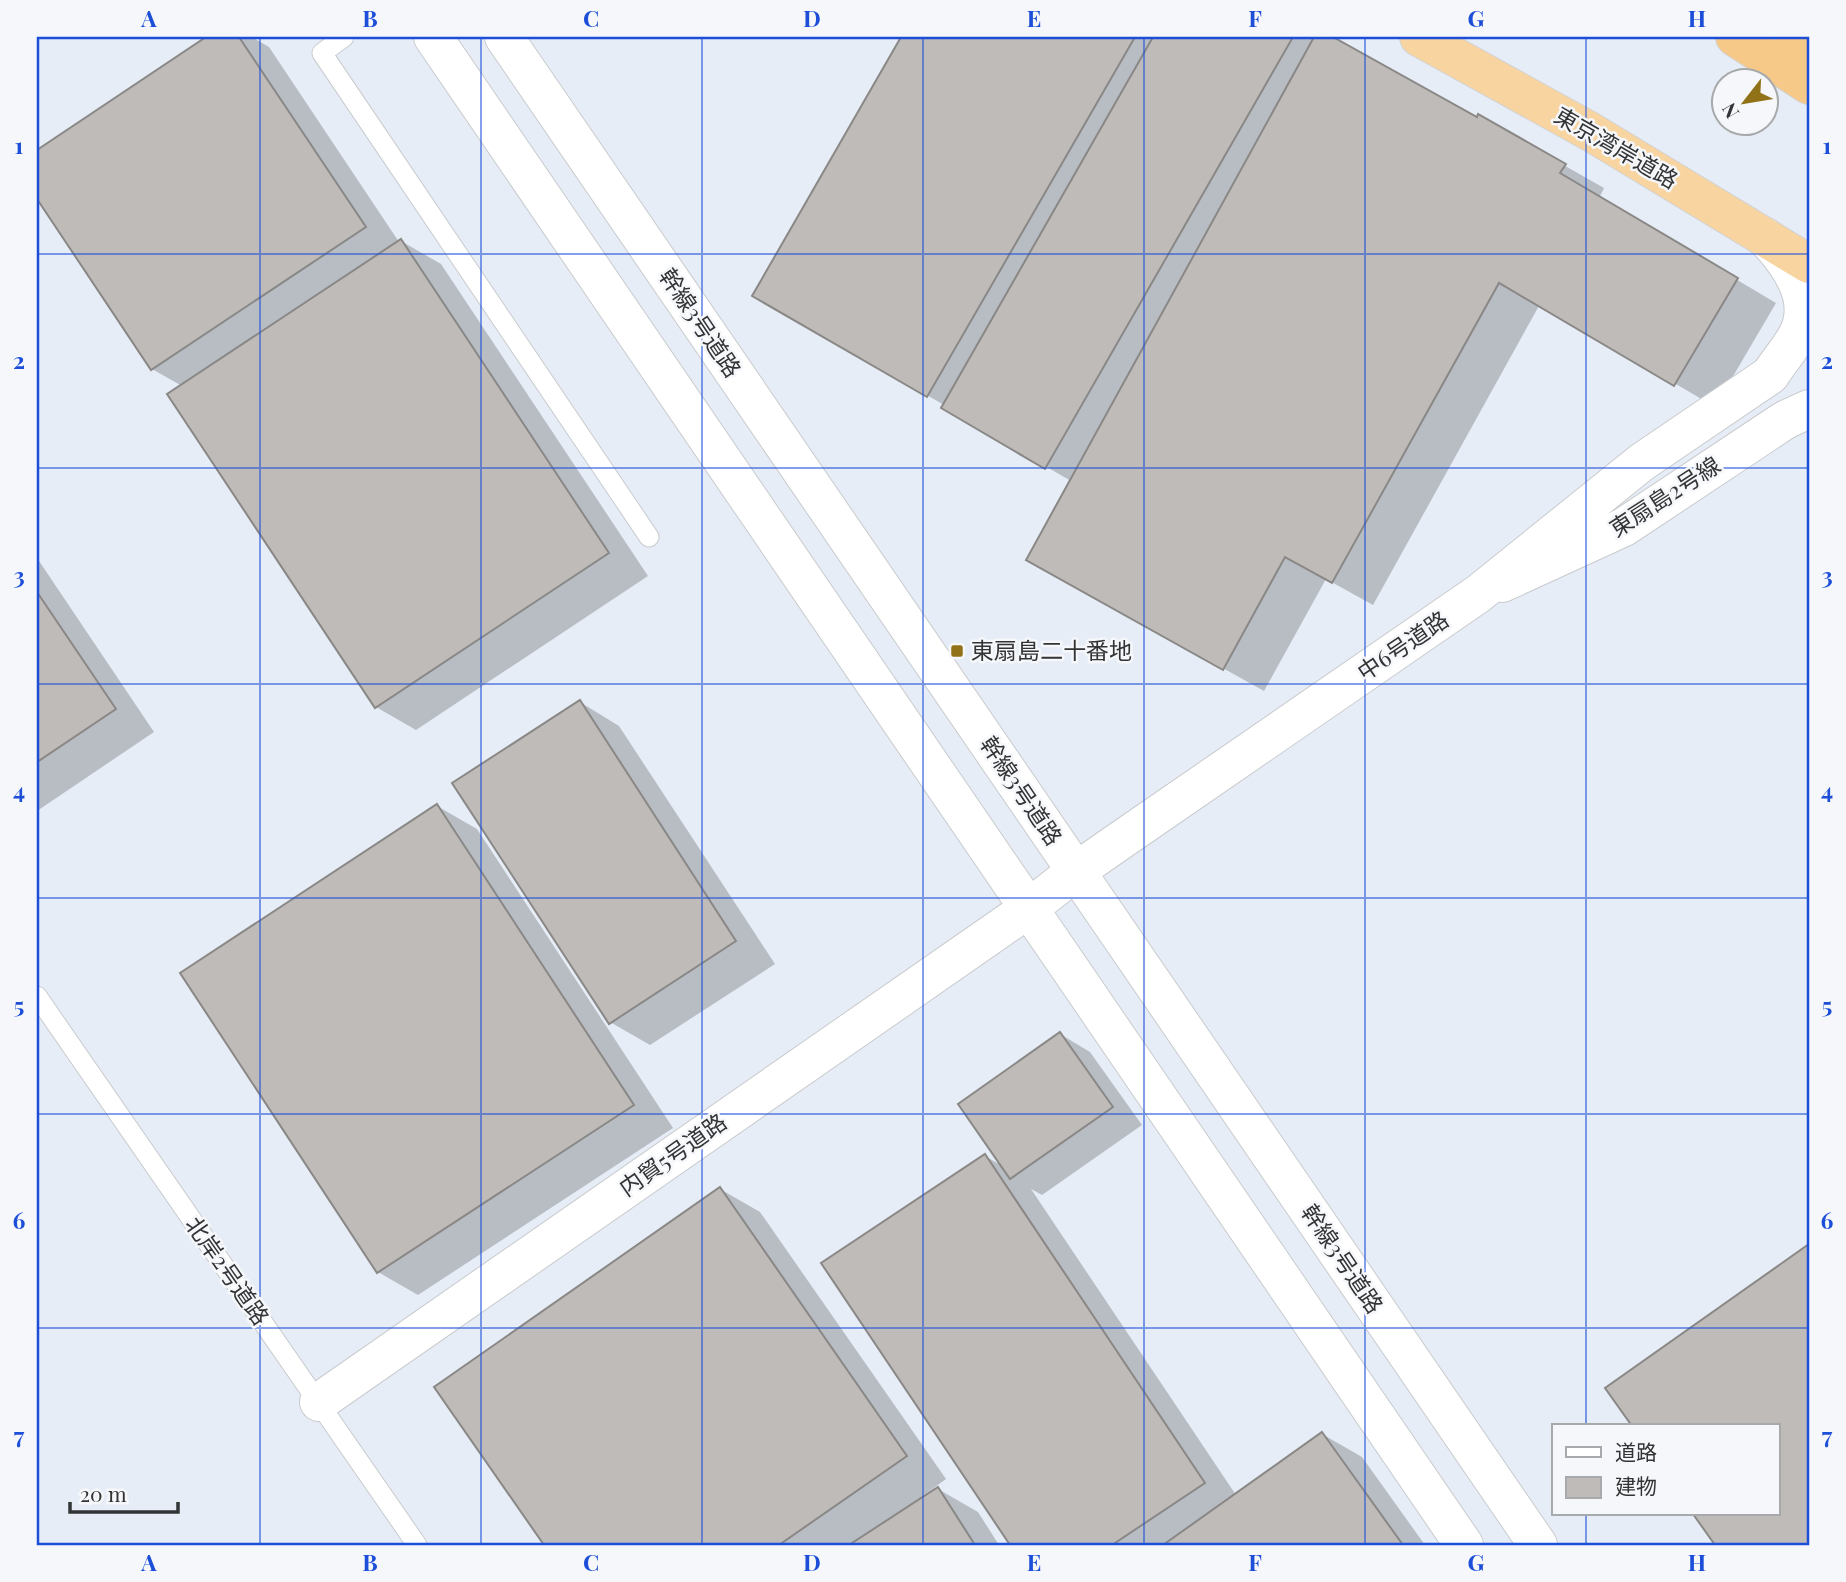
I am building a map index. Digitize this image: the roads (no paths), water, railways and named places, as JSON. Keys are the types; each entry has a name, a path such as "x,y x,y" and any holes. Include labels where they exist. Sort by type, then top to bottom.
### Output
{"highway":[{"name":"東京湾岸道路","path":"1419,37 1591,132 1809,264"},
{"path":"1735,37 1809,85"},
{"path":"1794,37 1809,46"}],"street":[{"path":"433,37 1464,1545"},
{"name":"幹線3号道路","path":"504,37 1538,1545"},
{"path":"1762,234 1796,278 1804,304 1798,334 1770,375"},
{"path":"1770,375 1809,358"},
{"name":"中6号道路","path":"1028,909 1075,872 1478,594 1642,462 1770,375"},
{"name":"東扇島2号線","path":"1478,594 1624,527 1785,419 1809,409"},
{"name":"内貿5号道路","path":"319,1402 1028,909"}],"lane":[{"path":"344,37 323,53 649,537"},
{"name":"北岸2号道路","path":"37,996 417,1545"}],"place":[{"name":"東扇島二十番地","path":"957,651"}]}
